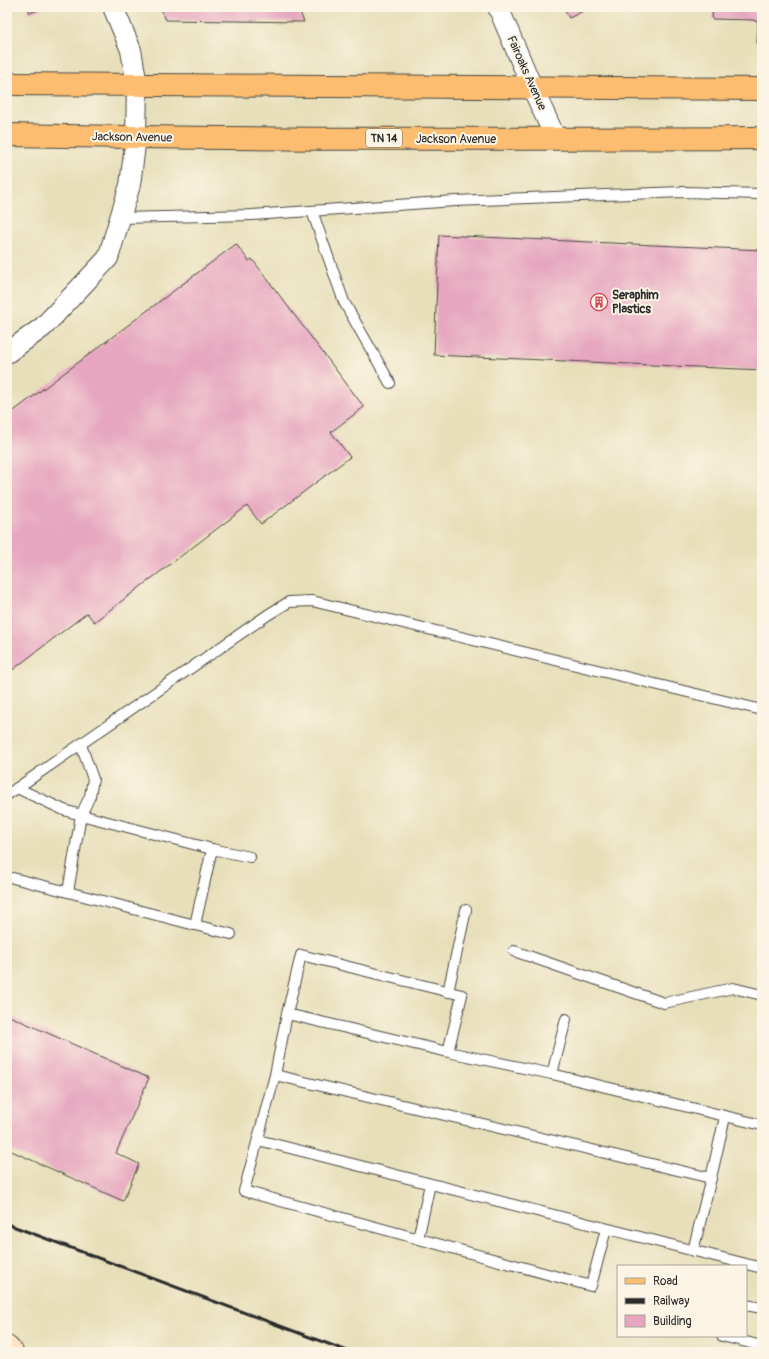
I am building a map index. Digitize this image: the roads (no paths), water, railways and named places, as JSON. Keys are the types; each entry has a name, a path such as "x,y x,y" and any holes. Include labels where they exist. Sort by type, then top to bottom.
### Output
{"main road":[{"path":"7,84 762,89"},
{"name":"Jackson Avenue","path":"7,135 556,139 762,138"},
{"path":"7,1347 12,1352"}],"street":[{"path":"7,353 43,327 108,258 130,185 136,137 137,85 131,50 113,7"},
{"name":"Fairoaks Avenue","path":"498,7 556,139"}],"lane":[{"path":"120,218 252,215 455,201 682,192 762,194"},
{"path":"312,211 344,302 390,383"},
{"path":"7,795 269,614 289,602 312,601 762,710"},
{"path":"68,892 81,815 90,796 93,780 81,745"},
{"path":"18,788 64,810 212,849 250,857"},
{"path":"195,925 212,849"},
{"path":"13,878 231,934"},
{"path":"448,992 466,910"},
{"path":"514,951 664,1003 733,988 762,995"},
{"path":"448,1052 462,995 301,956 287,1014 275,1075 244,1192 591,1286 606,1228"},
{"path":"287,1014 448,1052 552,1074 762,1125"},
{"path":"552,1074 566,1019"},
{"path":"275,1075 711,1178"},
{"path":"693,1251 726,1117"},
{"path":"258,1140 762,1268"},
{"path":"418,1239 430,1184"},
{"path":"747,1304 762,1308"},
{"path":"726,1337 762,1346"}],"railway":[{"path":"7,1224 350,1352"}],"place":[{"name":"Seraphim Plastics","path":"599,302"}]}
